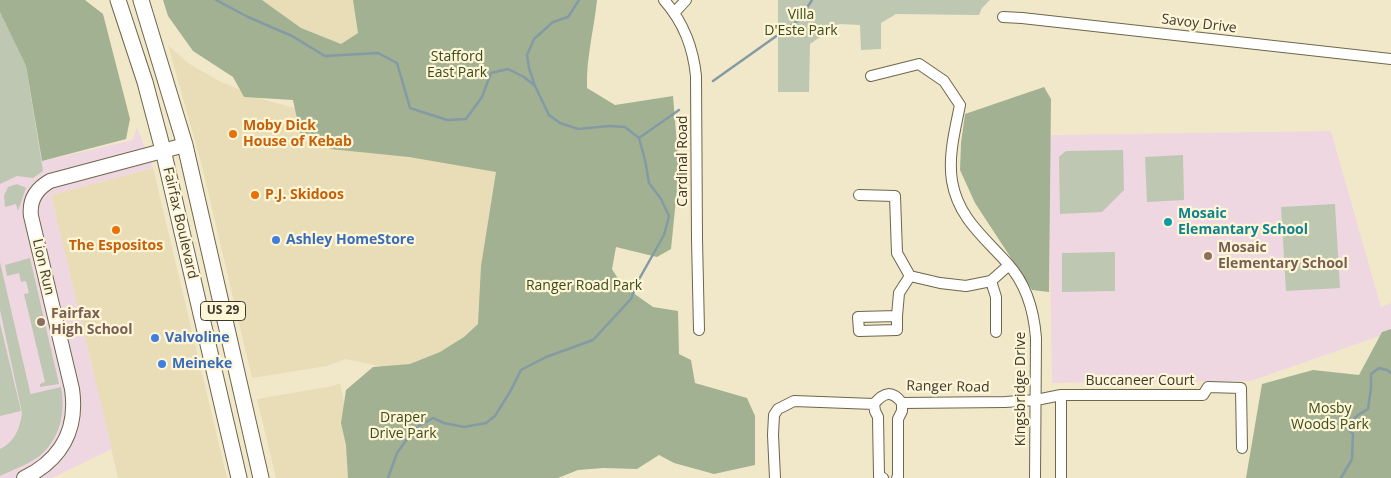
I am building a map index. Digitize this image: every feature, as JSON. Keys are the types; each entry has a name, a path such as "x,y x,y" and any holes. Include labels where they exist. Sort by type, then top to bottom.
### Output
{"main road":[{"name":"Fairfax Boulevard","path":"118,0 145,82 163,150 238,478"},
{"name":"Fairfax Boulevard","path":"141,0 185,145 262,478"}],"street":[{"name":"Cardinal Road","path":"664,0 674,13 689,40 696,76 699,330"},
{"path":"674,13 686,0"},
{"name":"Savoy Drive","path":"1003,17 1391,59"},
{"name":"Kingsbridge Drive","path":"871,76 919,64 944,81 960,106 951,157 952,179 956,196 970,224 1009,265 1025,292 1034,318 1036,338 1035,478"},
{"name":"Lion Run","path":"24,478 42,468 60,449 71,426 74,408 72,389 31,216 31,202 43,185 50,181 185,145"},
{"path":"859,195 894,196 897,253 910,276 940,283 966,286 991,282 1009,265"},
{"path":"898,316 899,293 910,276"},
{"path":"991,282 996,297 996,332"},
{"name":"Buccaneer Court","path":"1036,400 1060,395 1203,395 1208,387 1241,388 1242,448"},
{"name":"Ranger Road","path":"775,478 774,415 778,409 794,401 874,404 880,397 888,394 894,395 902,403 1036,400"},
{"path":"1060,395 1061,478"},
{"path":"897,478 898,419 902,411 902,403"},
{"path":"874,404 878,417 879,476 882,478"},
{"path":"878,417 884,421 891,422 898,419"}],"shaded area":[{"name":"Fairfax High School","path":"0,0 5,0 43,161 133,140 137,127 153,168 51,195 112,449 52,478 0,478"},
{"path":"204,0 355,0 515,63 478,387 346,359 327,366 252,378 202,166 168,45 188,63 219,81 262,99 295,108 283,62"},
{"name":"Mosaic Elementary School","path":"1331,131 1381,307 1391,303 1391,332 1251,381 1052,383 1048,135"},
{"path":"153,168 227,478 118,478 51,195"},
{"path":"340,383 361,478 276,478 257,399 333,386"}],"green space":[{"path":"0,0 85,0 103,14 130,119 126,139 42,161 26,66 0,12"},
{"path":"163,0 262,0 301,28 341,44 358,33 353,0 597,0 589,55 587,88 615,105 673,96 679,169 671,249 657,257 616,247 612,269 622,285 653,307 678,311 679,354 691,360 695,383 747,398 755,416 755,465 714,474 674,463 659,455 637,469 603,468 578,470 558,478 348,478 346,445 341,423 346,390 373,367 410,364 440,352 464,337 478,324 481,266 496,172 409,157 330,149 322,137 300,133 293,100 244,97 233,77 193,51 168,16"},
{"name":"Villa D'Este Park","path":"778,0 990,0 982,8 979,15 896,14 881,23 881,49 861,50 860,25 839,24 810,44 809,92 778,92"},
{"path":"0,12 26,66 43,171 33,178 17,176 0,184"},
{"path":"1044,87 1051,99 1049,292 1032,290 975,203 960,170 965,114"},
{"path":"1123,150 1124,190 1102,212 1060,214 1059,157 1066,151"},
{"path":"1183,155 1184,200 1147,202 1145,157"},
{"path":"17,184 26,188 18,211 16,204 5,207 4,196 8,187"},
{"path":"1335,204 1340,288 1286,291 1281,207"},
{"path":"1115,252 1115,291 1062,292 1062,253"},
{"path":"30,258 59,384 40,387 40,384 45,382 24,294 29,293 26,281 21,282 19,273 7,276 5,265"},
{"path":"0,262 31,396 31,394 61,387 63,407 60,425 52,443 46,450 38,457 0,476 0,449 9,443 16,434 22,413 0,310"},
{"path":"0,323 21,411 0,416"},
{"name":"Mosby Woods Park","path":"1391,329 1391,478 1246,478 1262,384 1313,370 1359,375 1382,332"}],"waterway":[{"path":"216,0 248,17 292,36 325,56 378,53 397,63 410,108 447,120 466,119 482,97 491,73 508,69 524,77 535,86 549,115 560,123 578,129 609,126 625,127 639,138 649,183 661,199 669,216 664,235 638,281 631,299 593,340 546,357 521,370 495,416 486,423 464,427 444,423 433,418 414,429 397,453 388,478"},
{"path":"535,86 527,55 534,39 553,22 568,17 579,0"},
{"path":"713,81 799,20 812,0"},
{"path":"639,138 679,110"},
{"path":"1341,478 1352,459 1353,434 1346,427 1358,415 1368,409 1371,374 1379,368 1391,373"}],"place":[{"name":"Moby Dick House of Kebab","path":"233,134"},
{"name":"P.J. Skidoos","path":"255,195"},
{"name":"Mosaic Elemantary School","path":"1168,222"},
{"name":"The Espositos","path":"116,230"},
{"name":"Ashley HomeStore","path":"276,240"},
{"name":"Mosaic Elementary School","path":"1208,256"},
{"name":"Fairfax High School","path":"41,322"},
{"name":"Valvoline","path":"155,338"},
{"name":"Meineke","path":"162,364"}],"park label":[{"name":"Stafford East Park","path":"457,66"},
{"name":"Ranger Road Park","path":"584,286"},
{"name":"Draper Drive Park","path":"403,426"}]}
